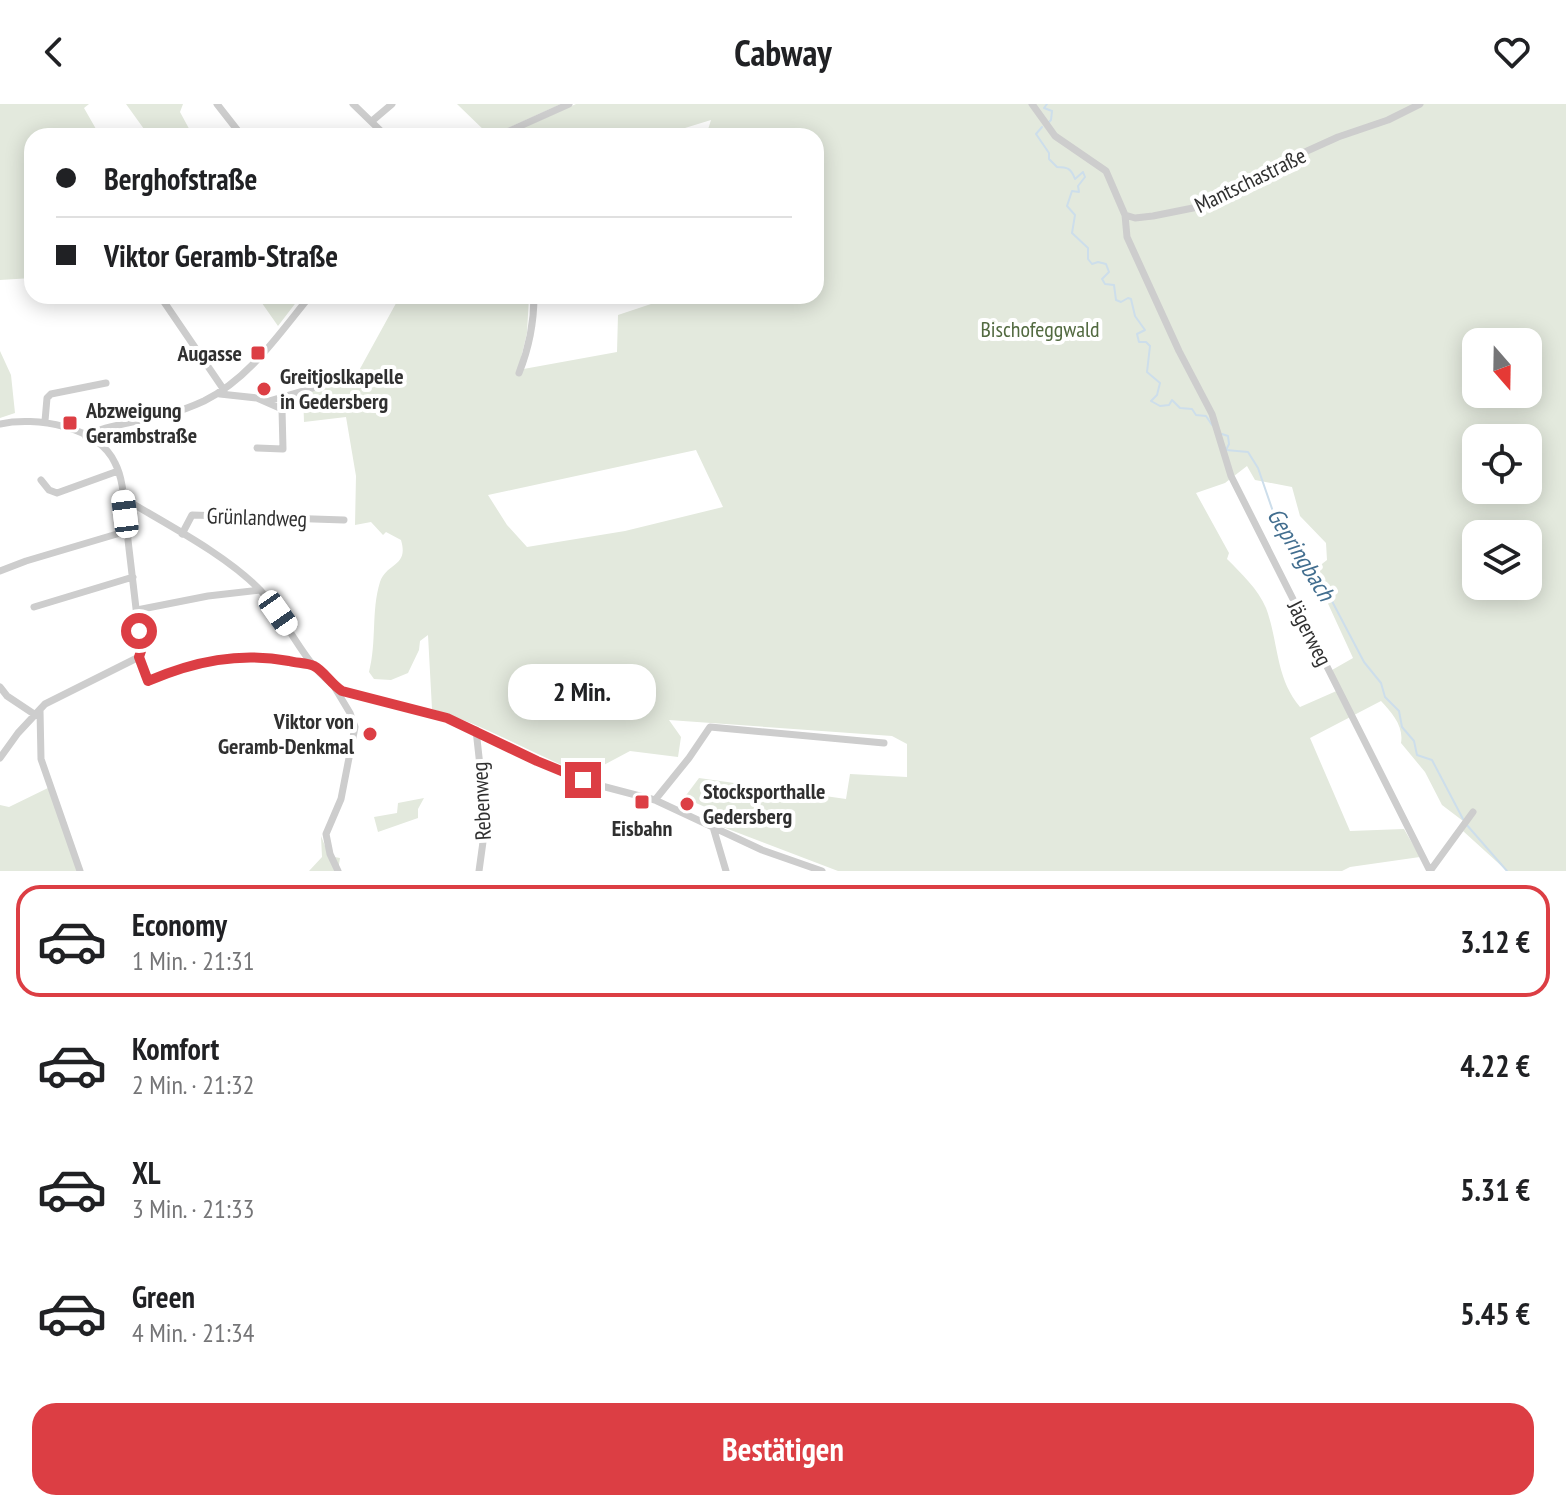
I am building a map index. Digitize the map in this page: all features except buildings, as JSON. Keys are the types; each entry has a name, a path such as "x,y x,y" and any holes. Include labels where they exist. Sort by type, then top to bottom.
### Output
{"street":[{"path":"217,104 236,128"},
{"path":"353,104 379,128"},
{"path":"372,121 392,104"},
{"path":"516,128 569,104"},
{"path":"1032,104 1050,130 1106,171 1125,215"},
{"name":"Mantschastraße","path":"1125,215 1135,218 1153,216 1208,205 1265,170 1420,104"},
{"name":"Jägerweg","path":"1125,215 1127,237 1218,433 1231,476 1430,871 1471,815"},
{"path":"165,304 221,392 269,401 282,409 283,449 257,448"},
{"path":"86,437 95,430 116,428 182,410 221,392 261,356 303,304"},
{"path":"519,373 532,328 534,304"},
{"path":"269,401 350,377"},
{"path":"45,421 47,398 51,394 106,383"},
{"path":"0,424 17,420 45,421 64,426 110,454 118,471 123,498 137,610 139,657 148,681 192,664 217,659 264,658 314,666"},
{"path":"41,480 49,490 57,493 118,471"},
{"path":"123,498 239,572 260,590 314,666 334,686 350,713 355,727 341,799 326,834 338,871"},
{"name":"Grünlandweg","path":"182,534 192,515 344,520"},
{"path":"0,571 127,531"},
{"path":"34,607 133,577"},
{"path":"137,610 208,596 260,590"},
{"path":"0,758 37,711 52,699 139,657"},
{"path":"334,686 357,696 442,716 556,769 594,784 655,800 762,850 822,871"},
{"path":"0,687 7,696 37,711"},
{"path":"37,711 41,759 80,871"},
{"path":"655,800 710,727 884,743"},
{"name":"Rebenweg","path":"476,730 486,820 479,871"},
{"path":"713,827 726,871"}],"green space":[{"path":"0,104 89,104 84,108 95,128 24,128 24,278 0,280"},
{"path":"126,104 183,104 180,112 189,128 143,128"},
{"path":"457,104 561,104 508,128 482,128"},
{"name":"Bischofeggwald","path":"576,104 1566,104 1566,871 1507,871 1463,831 1467,824 1442,805 1425,772 1401,743 1399,725 1381,701 1310,738 1350,831 1404,829 1420,857 1350,867 1342,871 838,871 707,821 710,809 684,798 699,778 846,799 850,774 907,777 907,744 892,736 669,720 681,737 678,757 630,751 585,775 471,723 432,709 428,635 420,641 408,673 391,680 374,679 369,672 377,593 383,576 400,560 403,549 401,540 386,532 383,535 371,522 355,525 356,476 346,417 304,422 303,393 356,376 396,304 529,304 527,333 518,370 617,352 618,315 651,304 824,304 824,128 708,128 711,120 685,128 523,128","holes":["696,450 723,507 625,531 527,547 507,525 488,495","1247,466 1255,480 1292,487 1300,516 1326,543 1327,560 1313,571 1353,658 1332,670 1341,689 1300,707 1286,684 1263,601 1227,559 1229,553 1196,493 1225,483"]},
{"path":"263,304 295,304 278,326"},
{"path":"0,351 11,375 15,413 0,418"},
{"path":"50,787 77,871 0,871 0,805 9,807"},
{"path":"424,798 418,809 418,818 378,832 374,817 397,813 398,803"},
{"path":"321,836 329,856 340,858 338,871 309,871 322,857"}],"waterway":[{"name":"Gepringbach","path":"1047,104 1044,108 1052,111 1048,123"},
{"name":"Gepringbach","path":"1042,127 1036,134 1049,153 1049,159 1057,167 1072,172 1075,179 1083,172 1085,177 1078,186 1079,192 1072,191 1067,206 1075,215 1072,233 1088,248 1088,259 1092,264 1106,264 1109,272 1102,279 1105,284 1114,285 1116,300 1131,299 1135,316 1145,330 1137,334 1139,342 1150,346 1147,372 1160,383 1157,395 1151,401 1160,406 1169,405 1172,400 1180,408 1192,409 1196,415 1206,416 1212,425"},
{"name":"Gepringbach","path":"1222,434 1228,436 1226,450 1248,452 1258,468 1278,526 1313,565 1364,662 1381,683 1385,697 1399,711 1402,727 1414,741 1417,755 1432,760 1463,819"},
{"name":"Gepringbach","path":"1466,824 1507,871"}],"place":[{"name":"Augasse","path":"258,353"},
{"name":"Greitjoslkapelle in Gedersberg","path":"264,389"},
{"name":"Abzweigung Gerambstraße","path":"70,423"},
{"name":"Viktor von Geramb-Denkmal","path":"370,734"},
{"name":"Eisbahn","path":"642,802"},
{"name":"Stocksporthalle Gedersberg","path":"687,804"}],"route":[{"path":"139,631 139,657 148,681 204,660 264,658 314,666 342,691 447,718 583,780"}]}
